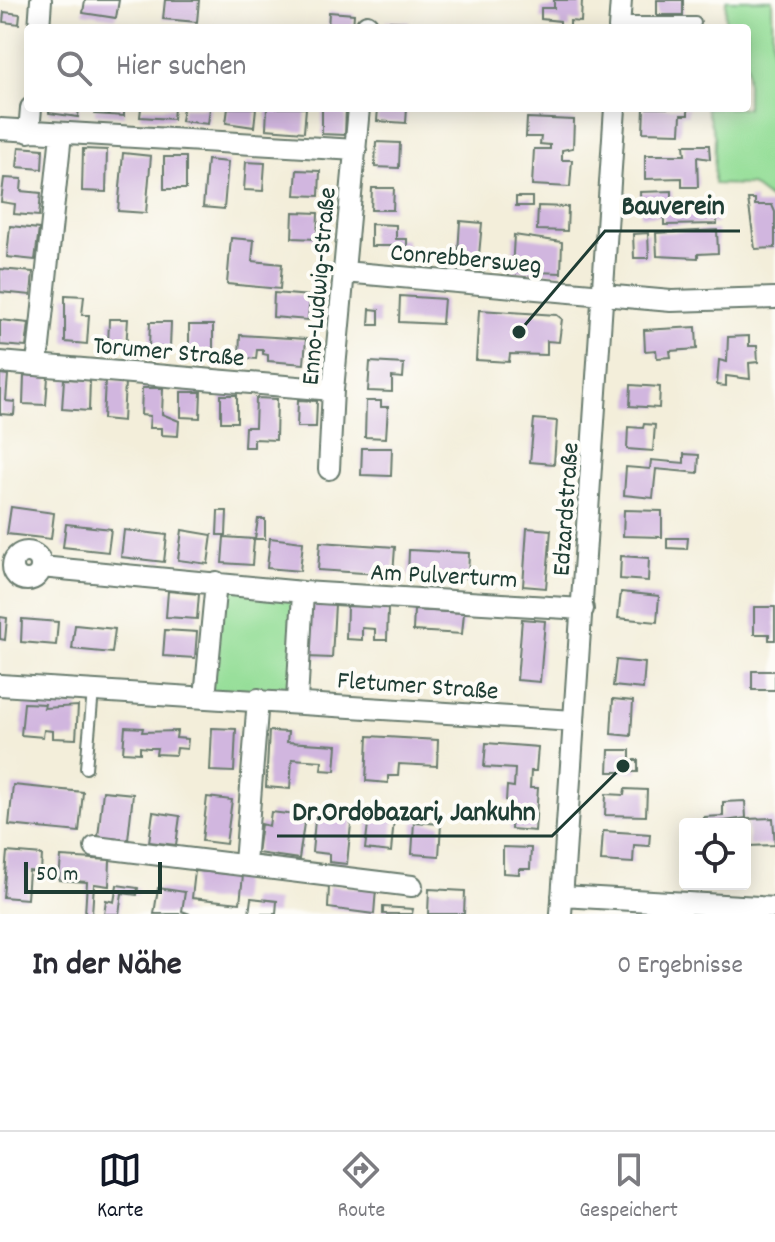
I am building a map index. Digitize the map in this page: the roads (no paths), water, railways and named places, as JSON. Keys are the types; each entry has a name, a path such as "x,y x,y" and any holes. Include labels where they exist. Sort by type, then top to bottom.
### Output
{"street":[{"path":"39,24 41,0"},
{"path":"620,24 621,0"},
{"path":"29,132 31,112"},
{"name":"Enno-Ludwig-Straße","path":"329,469 333,390 359,112"},
{"name":"Edzardstraße","path":"562,905 605,296 615,112"},
{"path":"0,129 356,150"},
{"path":"37,365 61,134"},
{"name":"Conrebbersweg","path":"344,272 671,301 775,298"},
{"name":"Torumer Straße","path":"0,362 333,390"},
{"name":"Am Pulverturm","path":"41,567 303,592 583,609"},
{"path":"205,697 216,582"},
{"path":"297,701 303,592"},
{"name":"Fletumer Straße","path":"0,685 297,701 574,721"},
{"path":"245,863 258,699"},
{"path":"95,847 245,863 412,886"},
{"path":"562,905 775,908"}],"lane":[{"path":"658,24 695,23"},
{"path":"86,768 93,691"}],"place":[{"name":"Bauverein","path":"519,332"},
{"name":"Dr.Ordobazari, Jankuhn","path":"623,766"}]}
